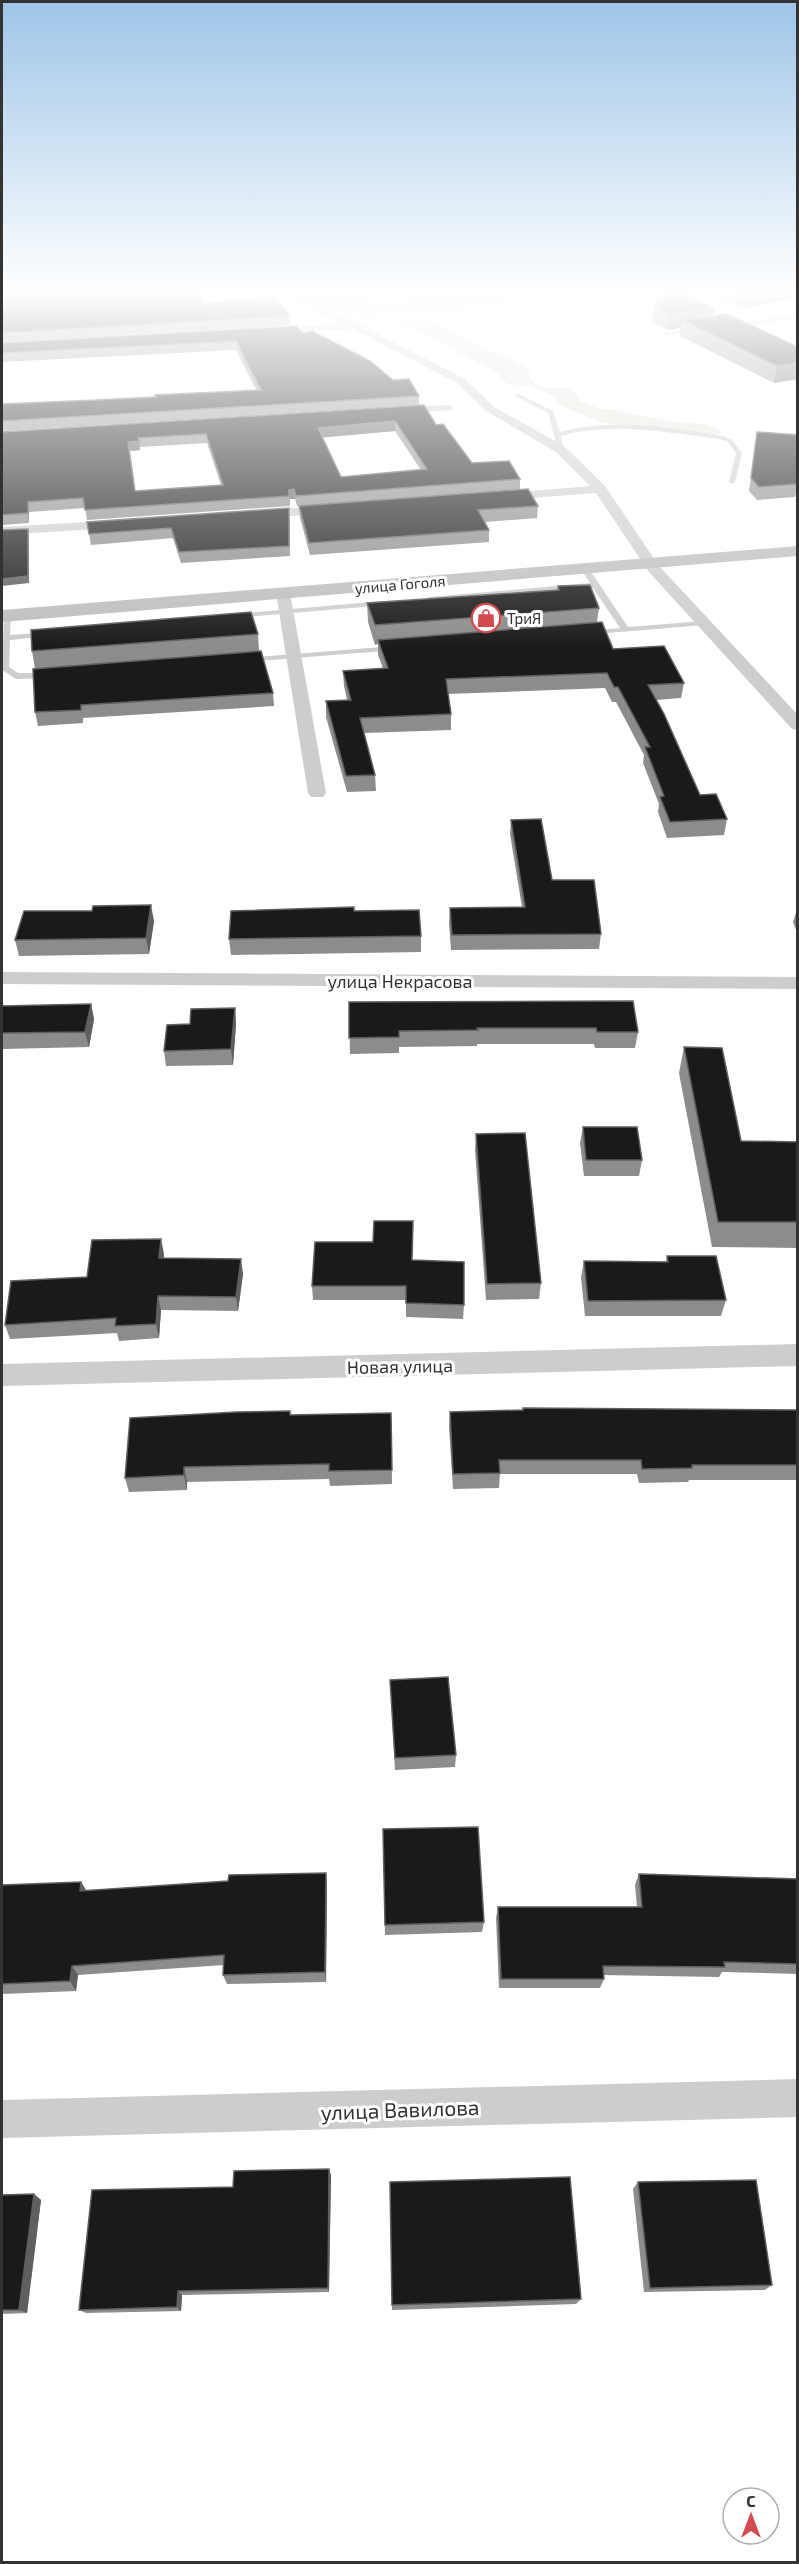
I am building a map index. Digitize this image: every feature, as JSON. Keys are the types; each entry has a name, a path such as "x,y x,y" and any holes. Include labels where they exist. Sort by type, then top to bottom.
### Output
{"main road":[{"name":"улица Гоголя","path":"4,616 284,602 584,568 798,550"}],"street":[{"path":"377,412 419,410"},
{"path":"491,410 559,442 600,489 650,563 798,725"},
{"path":"486,498 600,489"},
{"path":"244,516 346,508"},
{"path":"2,531 129,523"},
{"path":"284,602 317,793"},
{"name":"улица Некрасова","path":"2,978 798,983"},
{"name":"Новая улица","path":"2,1375 798,1355"},
{"name":"улица Вавилова","path":"2,2119 798,2098"}],"lane":[{"path":"546,410 551,412 559,442 577,428 593,427 721,437 730,441 738,453 732,482"},
{"path":"584,568 626,630"},
{"path":"417,600 596,585"},
{"path":"228,617 284,602 393,602"},
{"path":"4,616 5,668 16,676 62,675"},
{"path":"579,633 704,623"},
{"path":"6,638 64,632"},
{"path":"236,661 401,648"}],"shaded area":[{"path":"570,410 611,410 673,422 705,424 722,433 711,435 603,423"}],"building":[{"path":"2,410 191,410 2,421"},
{"path":"351,410 427,410 436,425 443,424 472,463 509,461 520,479 296,496 294,489 289,490 289,496 85,510 83,498 28,502 28,513 2,515 2,432","holes":["395,421 427,469 341,477 318,428","206,434 223,485 135,491 128,442 139,441 138,438"]},
{"path":"757,432 798,435 798,484 759,487 751,478"},
{"path":"528,489 538,506 478,510 489,530 309,543 299,506"},
{"path":"289,508 289,546 179,552 171,528 89,534 87,522"},
{"path":"28,529 28,576 2,579 2,530"},
{"path":"590,585 599,608 375,625 367,603 559,590 558,586"},
{"path":"251,612 258,634 32,651 31,630"},
{"path":"602,622 613,649 664,646 684,683 648,685 664,714 700,795 716,794 727,819 670,822 660,797 664,796 645,747 650,747 618,687 614,687 607,673 446,679 451,714 360,718 375,775 346,776 326,701 351,700 343,671 388,668 378,640"},
{"path":"261,651 273,693 81,705 81,710 35,712 33,669"},
{"path":"541,819 552,880 594,880 601,934 452,935 450,908 525,907 511,820"},
{"path":"151,905 146,938 15,940 24,911 92,911 93,906"},
{"path":"354,907 354,911 419,910 421,936 229,939 231,911"},
{"path":"633,1001 638,1032 597,1032 596,1028 477,1028 478,1030 399,1031 399,1037 349,1038 349,1002"},
{"path":"91,1004 85,1032 2,1033 2,1006"},
{"path":"235,1008 231,1049 164,1051 167,1025 190,1024 191,1009"},
{"path":"684,1047 722,1048 741,1141 798,1142 798,1222 718,1222"},
{"path":"583,1127 637,1127 642,1160 586,1160"},
{"path":"525,1133 541,1283 487,1284 476,1134"},
{"path":"374,1221 413,1221 412,1260 464,1262 464,1305 406,1303 406,1286 312,1286 315,1242 373,1242"},
{"path":"161,1239 159,1258 241,1259 236,1297 158,1296 156,1324 115,1326 116,1318 5,1325 11,1281 87,1277 92,1240"},
{"path":"667,1256 716,1256 726,1300 588,1301 584,1261 668,1262"},
{"path":"523,1408 798,1410 798,1465 692,1465 692,1468 642,1469 641,1460 499,1460 500,1473 453,1474 450,1412 523,1410"},
{"path":"290,1411 290,1415 391,1413 392,1470 329,1471 329,1464 184,1467 184,1475 125,1478 130,1418"},
{"path":"448,1677 456,1755 395,1758 390,1680"},
{"path":"478,1827 484,1922 385,1925 383,1829"},
{"path":"326,1873 325,1972 223,1975 224,1955 72,1966 70,1981 2,1984 2,1885 81,1882 80,1891 228,1881 229,1875"},
{"path":"639,1874 798,1879 798,1964 724,1962 725,1967 603,1966 604,1979 501,1979 498,1907 642,1907"},
{"path":"329,2169 328,2288 178,2291 177,2307 79,2310 92,2190 233,2187 234,2171"},
{"path":"570,2177 581,2299 392,2305 390,2182"},
{"path":"756,2180 772,2285 650,2288 638,2182"},
{"path":"34,2194 19,2310 2,2310 2,2195"}],"place":[{"name":"ТриЯ","path":"486,618"}]}
